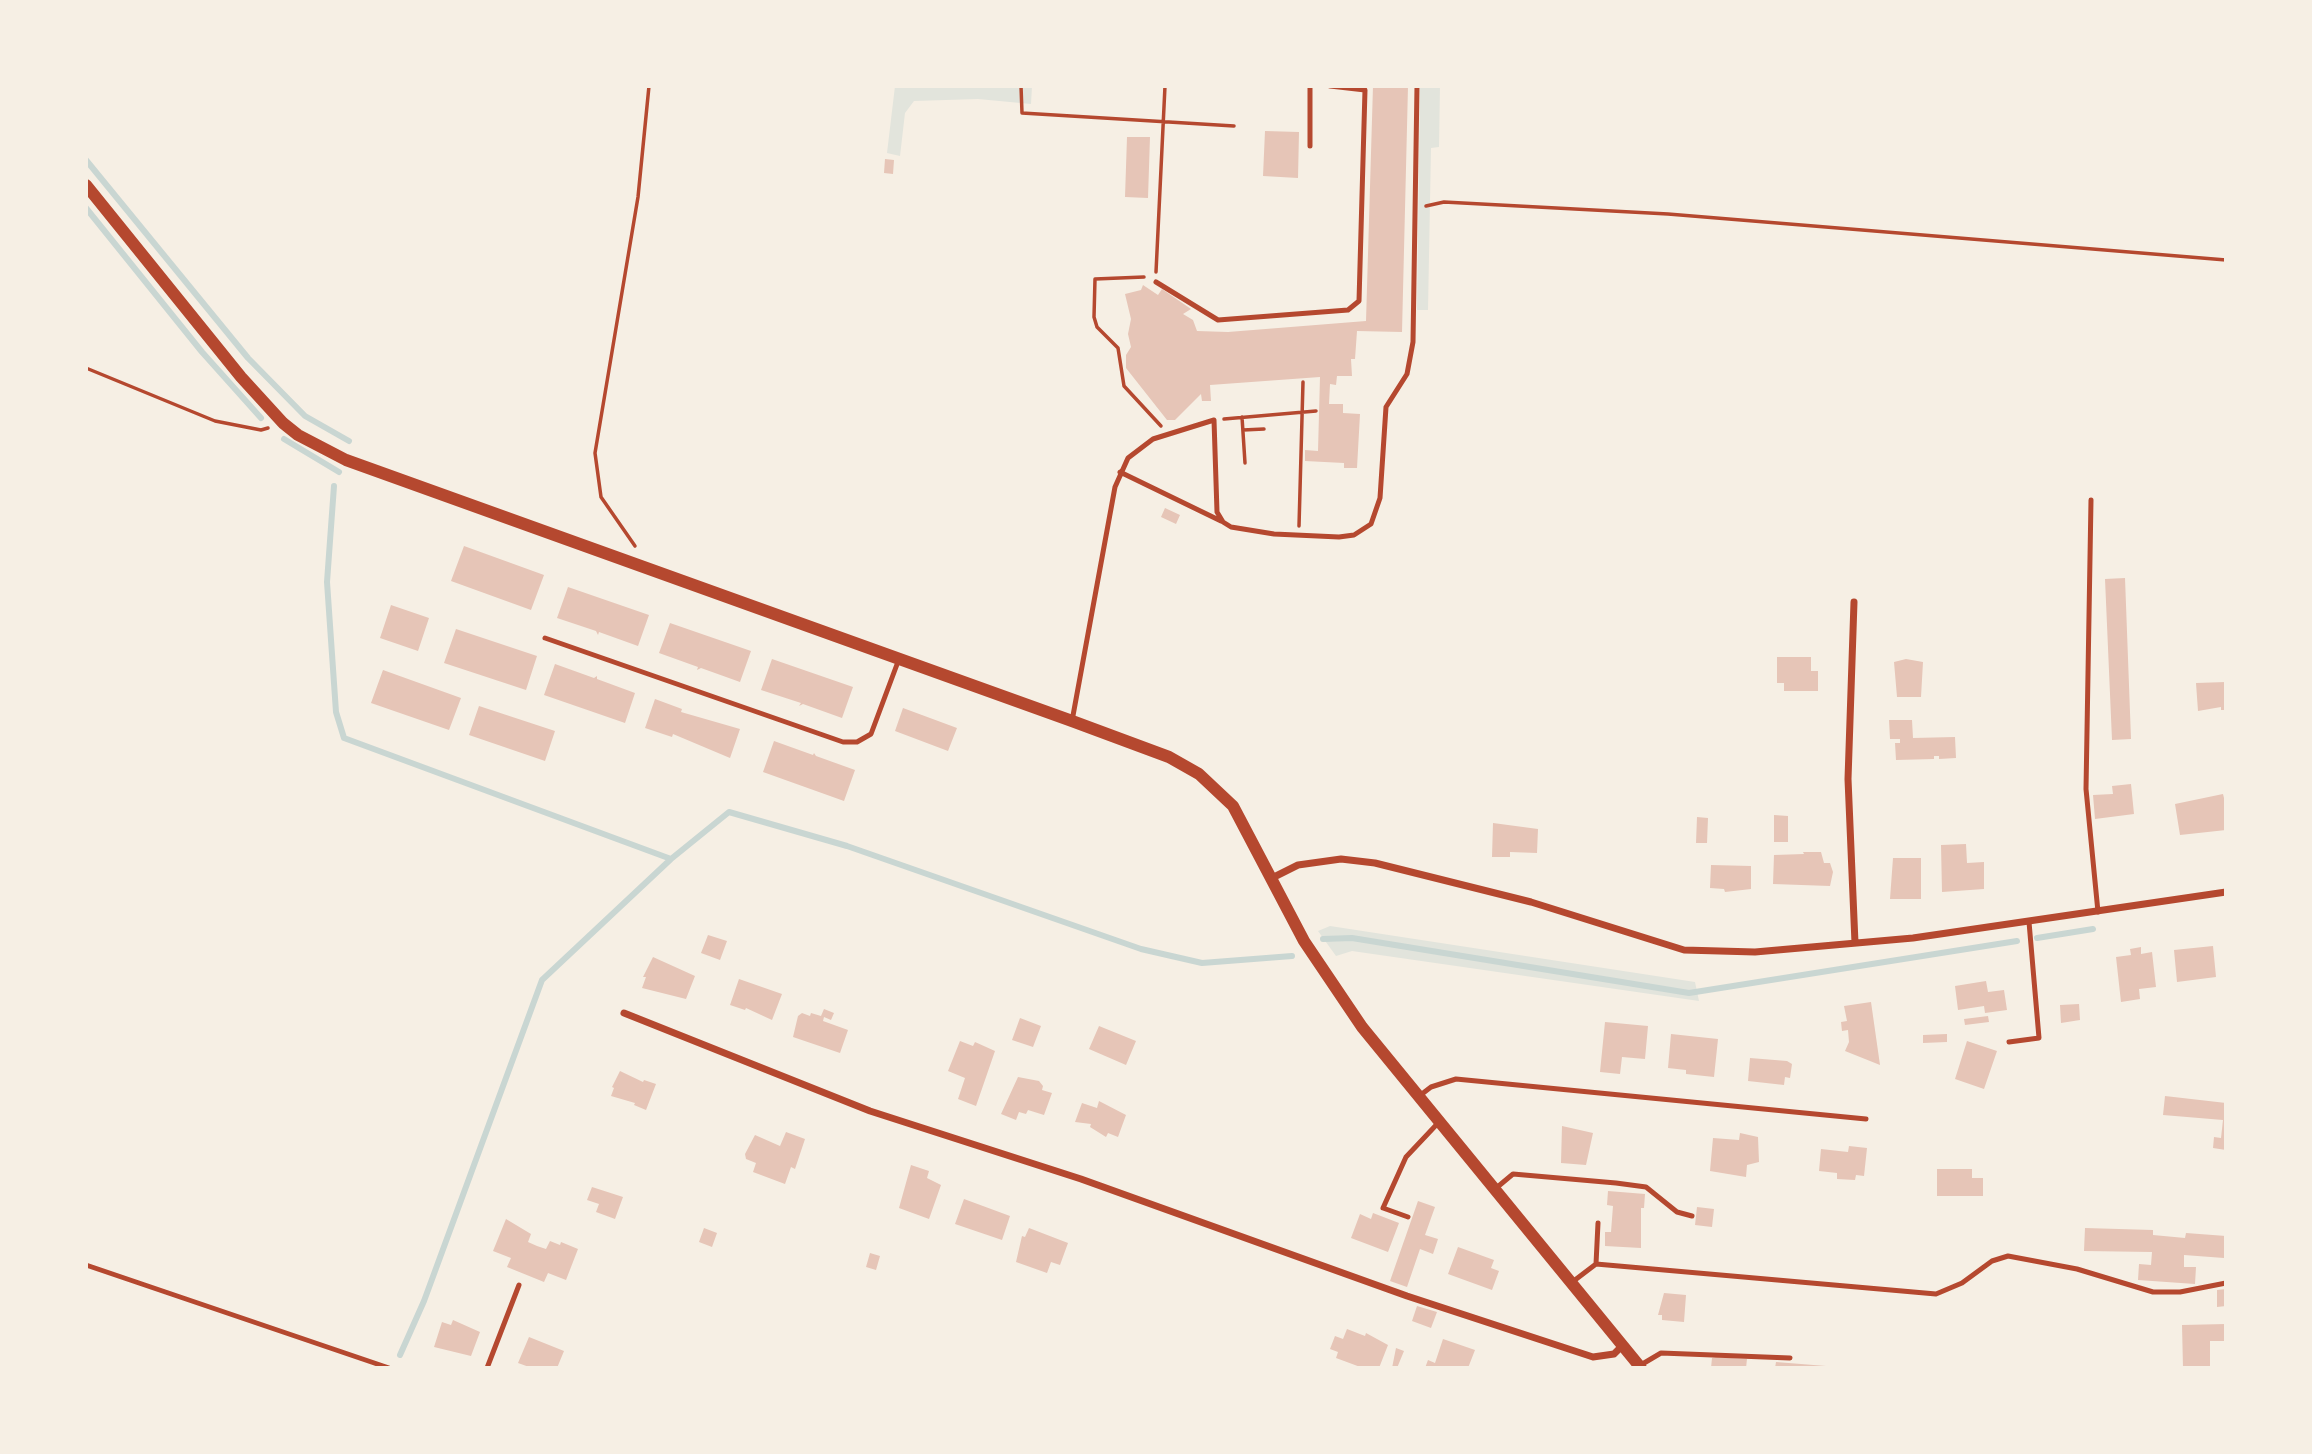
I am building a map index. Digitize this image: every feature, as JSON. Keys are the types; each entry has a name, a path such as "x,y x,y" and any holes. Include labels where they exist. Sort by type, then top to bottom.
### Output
{"street":[{"path":"86,185 241,377 283,423 298,435 346,460 1072,721 1169,757 1199,774 1233,806 1328,979 1493,1191 1640,1367"},
{"path":"1854,603 1848,779 1855,943"},
{"path":"1272,878 1298,865 1341,859 1424,873 1531,902 1684,950 1755,952 2029,922 2226,892"},
{"path":"624,1013 870,1111 1081,1179 1407,1296 1592,1357 1614,1353 1623,1345"}],"lane":[{"path":"1310,86 1310,146"},
{"path":"1156,282 1218,320 1275,318 1348,310 1359,301 1365,90 1330,86"},
{"path":"1120,472 1223,522 1251,532 1354,535 1371,524 1380,498 1386,407 1407,373 1413,342 1417,86"},
{"path":"1072,721 1107,527 1120,472 1128,457 1167,432 1214,420 1217,512 1223,522"},
{"path":"2091,500 2086,789 2098,912"},
{"path":"545,638 843,742 857,742 871,734 899,659"},
{"path":"2009,1042 2039,1038 2029,922"},
{"path":"1418,1097 1431,1087 1456,1079 1866,1119"},
{"path":"1408,1217 1383,1208 1406,1157 1439,1122"},
{"path":"1493,1191 1513,1174 1616,1183 1646,1187 1677,1212 1692,1216"},
{"path":"1596,1264 1598,1223"},
{"path":"1571,1283 1596,1264 1936,1294 1962,1283 1992,1261 2008,1256 2077,1269 2153,1292 2180,1292 2226,1283"},
{"path":"86,1265 389,1368"},
{"path":"487,1368 519,1285"},
{"path":"1640,1367 1661,1353 1790,1358"}],"path":[{"path":"649,86 638,197 596,453 601,497 651,571"},
{"path":"1021,86 1022,113 1234,126"},
{"path":"1165,86 1156,282 1146,277 1095,279 1094,317 1097,327 1118,348 1124,386 1167,432"},
{"path":"1444,202 1668,214 2226,260"},
{"path":"86,368 215,421 261,430 283,423"},
{"path":"1299,535 1303,382"},
{"path":"1214,420 1316,411"},
{"path":"1242,417 1245,463"},
{"path":"1243,430 1264,429"}],"shaded area":[{"path":"895,86 1032,86 1031,104 978,99 914,101 905,113 900,156 887,153"},
{"path":"1420,86 1440,86 1439,147 1431,148 1428,310 1417,310"},
{"path":"1330,926 1695,982 1699,1001 1352,951 1336,956 1318,931"}],"building":[{"path":"1373,86 1408,86 1402,332 1357,331 1355,359 1351,359 1352,376 1337,376 1336,385 1330,384 1329,404 1343,404 1343,413 1360,414 1357,468 1344,468 1344,463 1305,461 1305,450 1318,451 1320,377 1210,385 1211,401 1202,401 1201,394 1175,420 1167,420 1126,368 1126,355 1131,347 1128,334 1131,319 1125,294 1141,290 1143,285 1158,295 1162,289 1191,309 1183,314 1193,320 1197,331 1228,332 1366,321"},
{"path":"1265,131 1299,132 1298,178 1263,176"},
{"path":"1127,137 1150,137 1148,198 1125,197"},
{"path":"885,159 894,160 893,174 884,173"},
{"path":"1165,508 1180,515 1176,524 1161,517"},
{"path":"464,546 544,575 531,610 451,581"},
{"path":"2125,578 2131,739 2112,740 2105,579"},
{"path":"568,587 649,615 638,646 599,632 598,635 596,631 557,618"},
{"path":"391,605 429,618 418,651 380,638"},
{"path":"670,623 751,651 740,682 701,668 697,670 698,667 659,653"},
{"path":"456,629 537,656 526,690 444,663"},
{"path":"1777,657 1811,657 1811,671 1818,671 1818,691 1784,691 1784,683 1777,683"},
{"path":"772,659 853,687 842,718 803,704 799,706 801,703 761,690"},
{"path":"1906,659 1923,662 1921,697 1897,697 1894,662"},
{"path":"555,664 594,678 597,676 597,679 635,693 625,723 544,695"},
{"path":"383,670 461,698 449,730 371,703"},
{"path":"2226,682 2226,710 2221,710 2221,707 2198,711 2196,683"},
{"path":"655,699 682,709 681,712 740,729 730,758 673,734 672,737 645,728"},
{"path":"479,706 555,731 545,761 469,735"},
{"path":"903,708 957,728 948,751 895,731"},
{"path":"1889,720 1912,720 1913,738 1955,737 1956,758 1939,759 1939,756 1934,756 1934,759 1896,760 1895,743 1900,743 1900,739 1890,739"},
{"path":"774,741 813,755 814,753 855,770 844,801 763,772"},
{"path":"2131,784 2134,814 2095,819 2093,795 2113,794 2112,786"},
{"path":"2223,794 2226,830 2180,835 2175,804"},
{"path":"1774,815 1788,816 1788,842 1774,842"},
{"path":"1697,817 1708,818 1707,843 1696,843"},
{"path":"1493,823 1538,829 1537,853 1510,852 1510,857 1492,857"},
{"path":"1966,844 1967,863 1984,862 1984,889 1942,892 1941,845"},
{"path":"1803,852 1821,852 1824,863 1830,863 1833,872 1830,886 1773,884 1774,855 1804,854"},
{"path":"1893,858 1921,858 1921,899 1890,899"},
{"path":"1711,865 1751,866 1751,889 1725,892 1724,889 1710,888"},
{"path":"708,935 727,941 720,960 701,953"},
{"path":"2213,946 2216,977 2177,982 2174,950"},
{"path":"2141,947 2141,954 2152,952 2156,987 2139,989 2140,999 2121,1002 2116,957 2131,955 2130,949"},
{"path":"653,957 695,976 686,999 642,988 646,977 643,977"},
{"path":"739,979 782,994 772,1020 746,1008 745,1010 730,1005"},
{"path":"1986,981 1988,992 2004,990 2007,1010 1985,1013 1984,1006 1958,1010 1955,986"},
{"path":"1871,1002 1880,1065 1845,1051 1849,1042 1848,1030 1842,1031 1841,1022 1847,1021 1844,1006"},
{"path":"2079,1004 2080,1020 2061,1023 2060,1005"},
{"path":"824,1009 834,1013 831,1020 824,1017 823,1021 848,1030 840,1053 793,1037 798,1016 802,1013 810,1016 811,1013 821,1016"},
{"path":"1988,1016 1989,1022 1965,1025 1964,1019"},
{"path":"1020,1018 1041,1026 1033,1047 1012,1040"},
{"path":"1605,1022 1648,1026 1645,1059 1622,1057 1620,1074 1600,1072"},
{"path":"1099,1026 1136,1041 1126,1065 1089,1049"},
{"path":"1671,1034 1718,1039 1714,1077 1686,1074 1686,1070 1668,1068"},
{"path":"1947,1034 1947,1042 1923,1043 1923,1035"},
{"path":"960,1041 973,1046 975,1042 995,1051 976,1106 958,1099 965,1078 948,1071"},
{"path":"1967,1041 1997,1051 1984,1089 1955,1079"},
{"path":"1750,1058 1787,1061 1792,1064 1790,1078 1785,1077 1784,1085 1748,1081"},
{"path":"620,1071 643,1082 644,1080 656,1084 646,1110 634,1105 635,1103 611,1096 612,1087"},
{"path":"1018,1077 1039,1081 1043,1086 1042,1090 1052,1093 1044,1115 1028,1110 1026,1114 1019,1112 1016,1120 1001,1114"},
{"path":"2165,1096 2226,1103 2226,1150 2213,1148 2214,1137 2221,1138 2223,1120 2163,1115"},
{"path":"1099,1101 1126,1115 1118,1137 1108,1133 1106,1137 1090,1127 1091,1124 1075,1122 1082,1103 1097,1108"},
{"path":"1562,1126 1593,1133 1586,1165 1561,1163"},
{"path":"786,1132 805,1139 795,1169 791,1167 785,1184 753,1172 756,1163 746,1159 745,1154 755,1135 780,1146"},
{"path":"1740,1133 1758,1137 1759,1162 1747,1165 1746,1177 1710,1171 1713,1138 1739,1140"},
{"path":"1849,1146 1867,1148 1864,1176 1856,1175 1855,1180 1837,1179 1837,1173 1819,1171 1821,1149 1848,1152"},
{"path":"911,1165 929,1171 927,1178 941,1185 929,1219 899,1208"},
{"path":"1937,1169 1972,1169 1972,1178 1983,1178 1983,1196 1937,1196"},
{"path":"592,1187 623,1197 615,1219 596,1212 599,1204 587,1200"},
{"path":"1608,1191 1645,1194 1644,1208 1641,1208 1641,1248 1605,1246 1605,1232 1611,1232 1613,1206 1607,1205"},
{"path":"964,1199 1010,1216 1002,1240 955,1224"},
{"path":"1418,1201 1435,1207 1425,1235 1438,1239 1433,1254 1420,1249 1407,1287 1390,1281"},
{"path":"1697,1207 1714,1209 1712,1227 1695,1225"},
{"path":"1373,1213 1399,1223 1388,1252 1351,1238 1360,1214 1371,1219"},
{"path":"506,1219 531,1234 528,1242 537,1246 546,1249 550,1241 578,1249 566,1280 548,1273 544,1282 507,1267 511,1258 493,1251"},
{"path":"704,1228 717,1233 712,1247 699,1242"},
{"path":"1029,1228 1068,1243 1060,1265 1051,1262 1047,1273 1016,1262 1022,1236 1025,1237"},
{"path":"2085,1228 2153,1230 2153,1235 2185,1238 2186,1233 2226,1236 2224,1258 2184,1255 2184,1267 2196,1267 2195,1284 2138,1280 2139,1264 2151,1265 2152,1252 2084,1251"},
{"path":"1458,1247 1494,1260 1491,1268 1499,1271 1492,1290 1448,1274"},
{"path":"870,1253 880,1256 876,1270 866,1267"},
{"path":"2226,1289 2226,1306 2217,1307 2217,1290"},
{"path":"1664,1293 1686,1295 1684,1322 1662,1320 1662,1315 1658,1315"},
{"path":"1417,1306 1437,1312 1431,1328 1412,1321"},
{"path":"453,1320 480,1332 471,1356 434,1347 442,1322 451,1325"},
{"path":"2226,1324 2226,1341 2210,1341 2210,1368 2183,1368 2182,1325"},
{"path":"1347,1329 1365,1336 1366,1333 1388,1345 1379,1368 1363,1368 1336,1358 1338,1352 1330,1349 1335,1336 1343,1339"},
{"path":"529,1337 564,1351 557,1368 532,1368 518,1363"},
{"path":"1443,1339 1475,1350 1468,1368 1425,1368 1428,1360 1435,1363"},
{"path":"1396,1348 1404,1351 1397,1368 1392,1368"},
{"path":"1712,1358 1747,1359 1746,1368 1711,1368"},
{"path":"1776,1362 1826,1366 1826,1368 1775,1368"}],"waterway":[{"path":"86,160 248,358 305,416 349,441"},
{"path":"86,208 202,352 261,418"},
{"path":"284,439 339,472"},
{"path":"334,486 327,582 336,712 344,738 671,859"},
{"path":"400,1355 424,1301 542,980 671,859 729,812 847,846 1141,949 1202,963 1292,956"},
{"path":"2037,938 2093,929"},
{"path":"1323,939 1352,938 1689,993 2017,941"}]}
